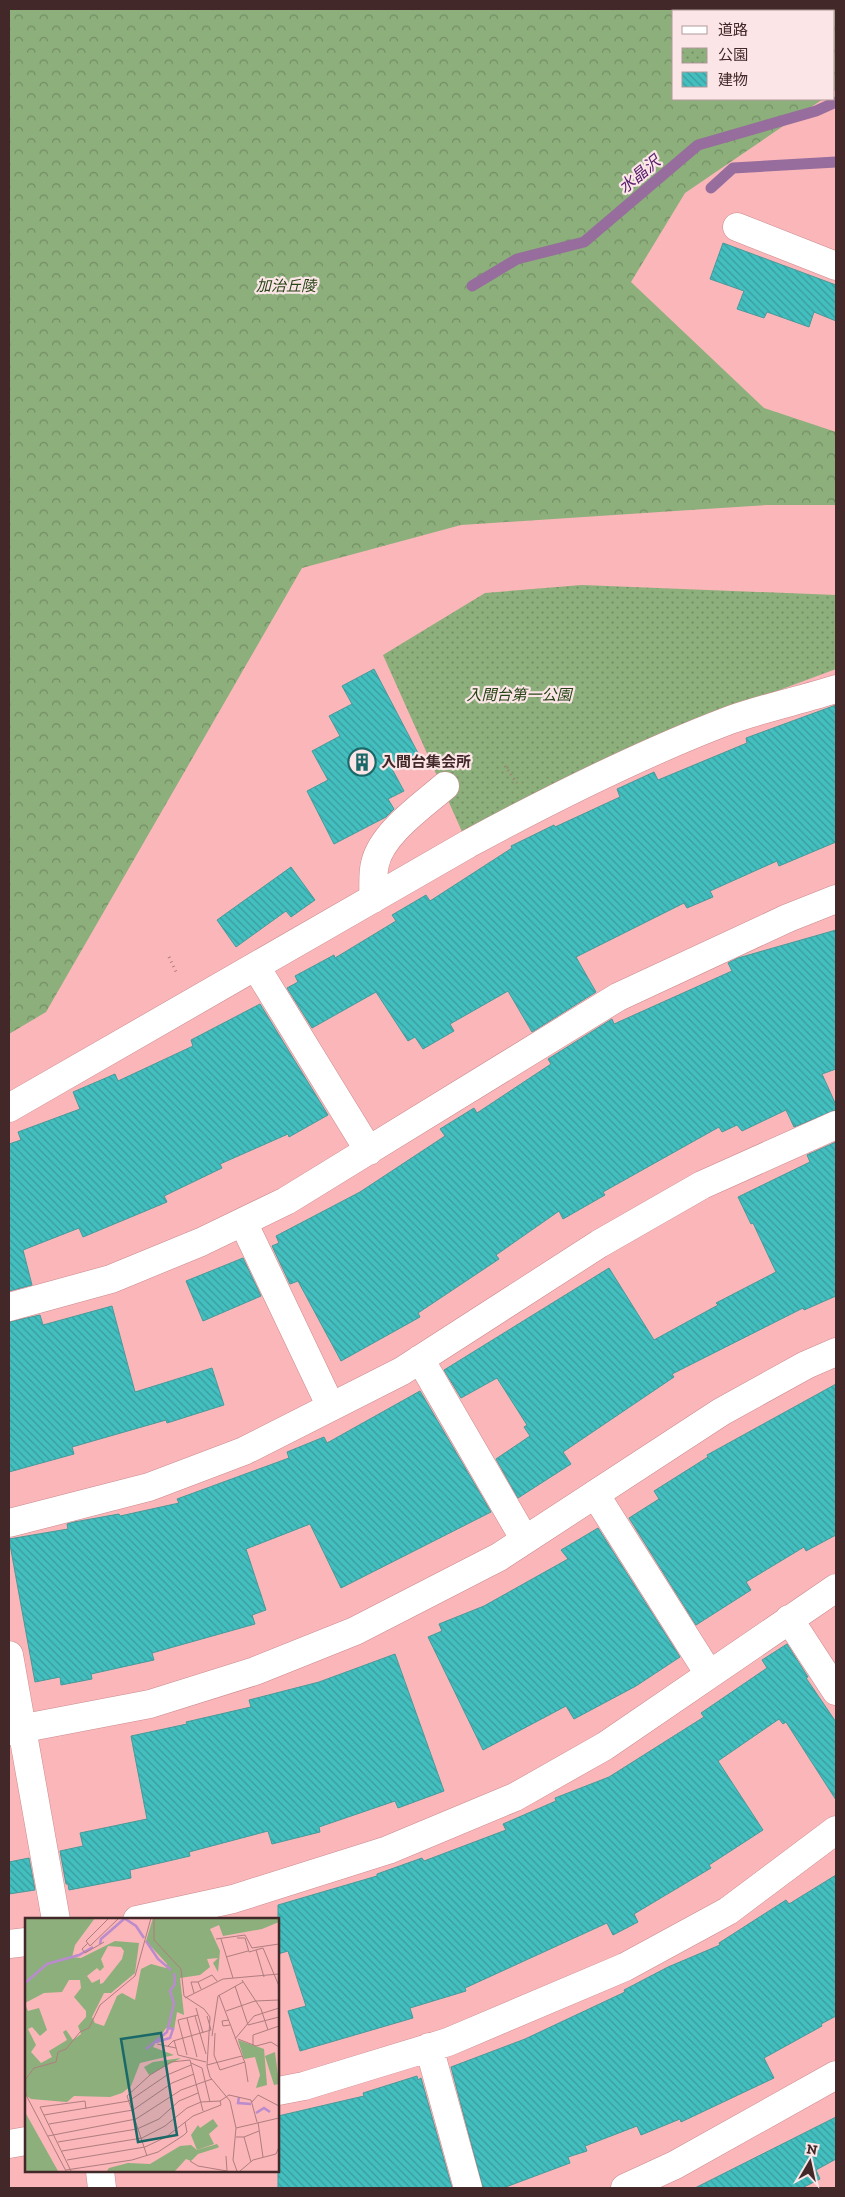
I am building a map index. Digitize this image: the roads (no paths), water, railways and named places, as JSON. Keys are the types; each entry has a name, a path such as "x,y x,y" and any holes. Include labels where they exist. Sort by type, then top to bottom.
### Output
{"street":[{"path":"737,227 836,266"},
{"path":"9,1108 534,808 655,752 732,720 836,689"},
{"path":"373,899 374,864 381,847 394,832 445,786"},
{"path":"9,1307 111,1279 243,1222 286,1201 618,997 788,918 836,899"},
{"path":"256,967 369,1150"},
{"path":"9,1523 149,1487 244,1451 420,1359 599,1244 702,1185 836,1124"},
{"path":"243,1222 331,1407"},
{"path":"16,1730 150,1704 254,1671 355,1631 499,1557 721,1412 806,1365 836,1352"},
{"path":"420,1359 525,1540"},
{"path":"595,1494 709,1674"},
{"path":"155,1918 236,1909 388,1850 515,1797 605,1746 836,1588"},
{"path":"789,1619 836,1690"},
{"path":"9,1655 16,1730 56,1918"},
{"path":"279,2087 304,2086 448,2042 625,1967 728,1911 836,1830"},
{"path":"9,1944 25,1942"},
{"path":"429,2047 468,2188"},
{"path":"625,2188 675,2165 836,2074"},
{"path":"9,2144 25,2141"},
{"path":"100,2172 102,2188"}],"waterway":[{"name":"水晶沢","path":"472,286 517,259 584,242 698,145 816,111 836,102"},
{"path":"711,188 733,168 836,162"}],"place":[{"name":"入間台集会所","path":"362,762"}],"park label":[{"name":"加治丘陵","path":"286,286"},
{"name":"入間台第一公園","path":"519,695"}]}
